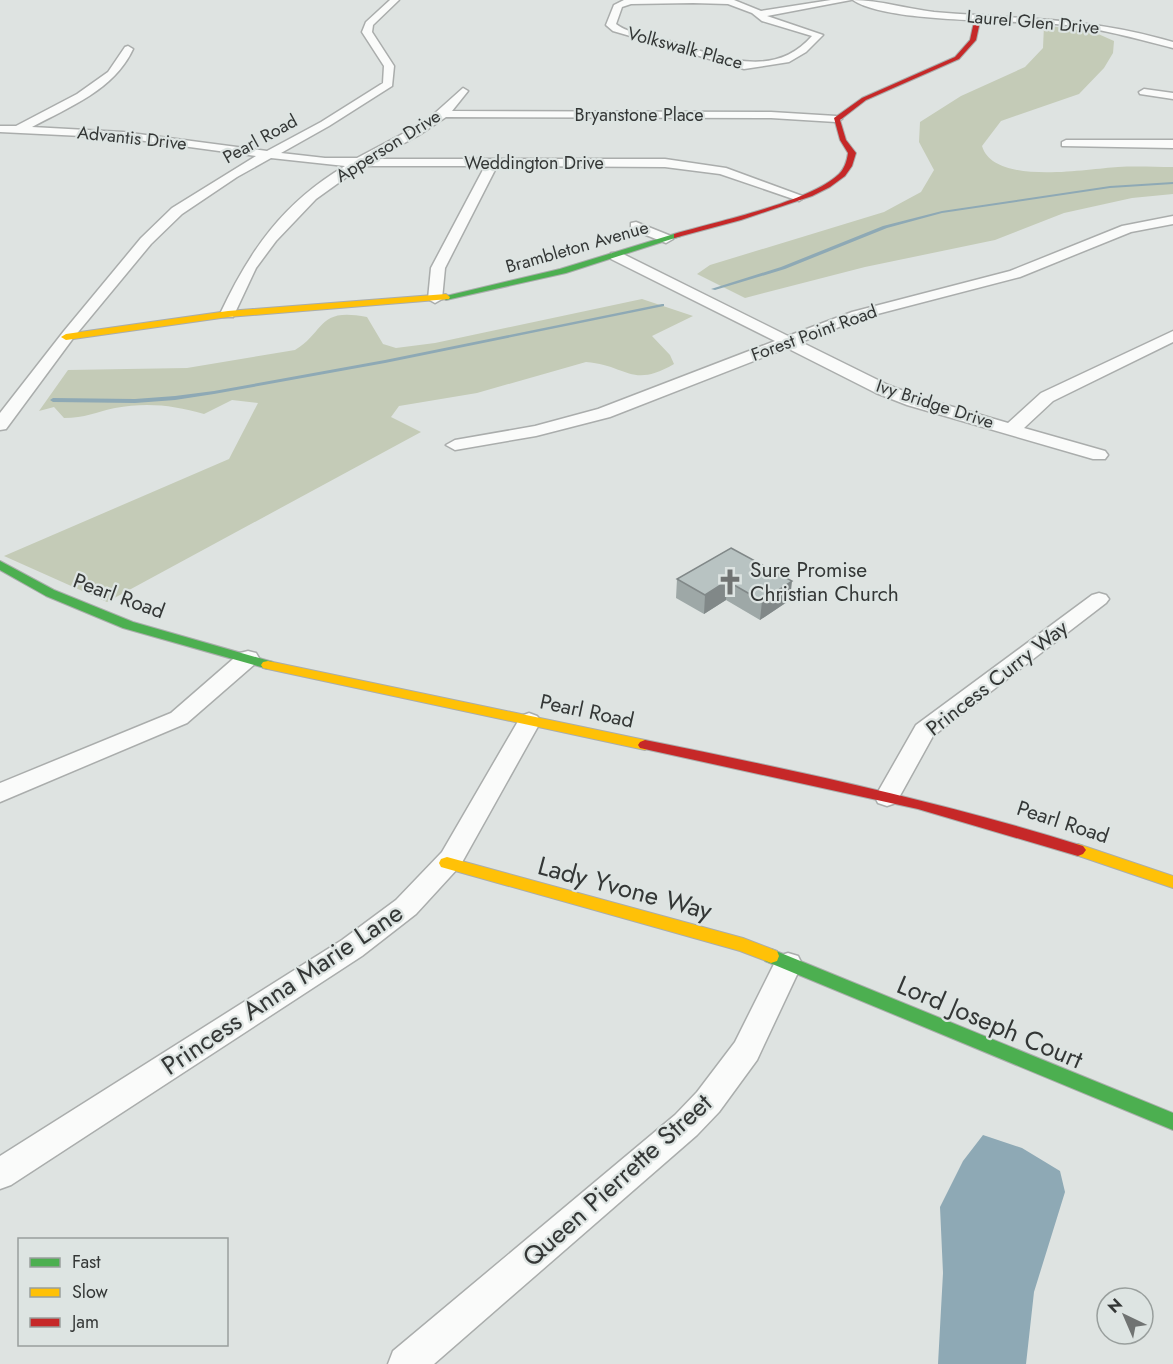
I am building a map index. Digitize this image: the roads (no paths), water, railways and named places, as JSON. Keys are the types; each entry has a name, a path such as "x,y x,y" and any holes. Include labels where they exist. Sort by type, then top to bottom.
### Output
{"street":[{"name":"Pearl Road","path":"0,425 66,338 146,241 177,211 264,156 325,124 388,84 389,66 367,32 369,24 395,0"},
{"name":"Volkswalk Place","path":"688,0 630,1 618,5 611,25 616,29 744,66 765,66 795,56 809,48 818,35 759,15 729,1 693,0"},
{"path":"759,15 847,0"},
{"name":"Laurel Glen Drive","path":"857,0 901,11 1100,27 1173,45"},
{"path":"836,119 864,99 957,58 973,40 978,17"},
{"path":"0,143 18,129 106,79 125,60 128,49"},
{"name":"Apperson Drive","path":"228,314 249,268 284,223 324,186 357,163 412,135 442,114 463,91"},
{"path":"1144,92 1173,96"},
{"name":"Bryanstone Place","path":"442,114 771,116 836,119"},
{"name":"Brambleton Avenue","path":"66,338 228,314 435,298 538,280 799,197 826,186 844,175 850,165 852,153 843,140 836,119"},
{"name":"Advantis Drive","path":"0,129 133,136 264,156"},
{"path":"1066,144 1173,144"},
{"name":"Weddington Drive","path":"264,156 357,163 665,163 722,171 799,197"},
{"path":"435,298 438,268 492,164"},
{"name":"Forest Point Road","path":"455,445 536,431 585,418 857,315 1015,274 1142,224 1173,220"},
{"path":"636,226 666,239"},
{"name":"Ivy Bridge Drive","path":"616,256 784,342 892,393 1099,455"},
{"path":"1012,429 1047,397 1173,336"},
{"name":"Pearl Road","path":"0,565 50,593 128,625 286,670 787,774 997,823 1173,882"},
{"name":"Princess Curry Way","path":"887,797 924,731 1099,598"},
{"path":"0,793 178,718 248,658"},
{"name":"Princess Anna Marie Lane","path":"0,1174 352,948 406,907 447,863 479,812 529,721"},
{"name":"Lady Yvone Way","path":"447,863 525,887 688,928 743,945 788,964"},
{"name":"Lord Joseph Court","path":"788,964 1173,1122"},
{"name":"Queen Pierrette Street","path":"406,1364 686,1125 708,1102 746,1051 788,964"}],"water":[{"path":"983,1135 1022,1148 1060,1171 1065,1192 1034,1292 1026,1364 938,1364 943,1273 940,1207 963,1161"}],"waterway":[{"path":"713,289 783,268 885,227 942,212 1110,187 1173,183"},
{"path":"53,400 135,401 214,393 385,362 662,305"}],"place":[{"name":"Sure Promise Christian Church","path":"730,582"}]}
